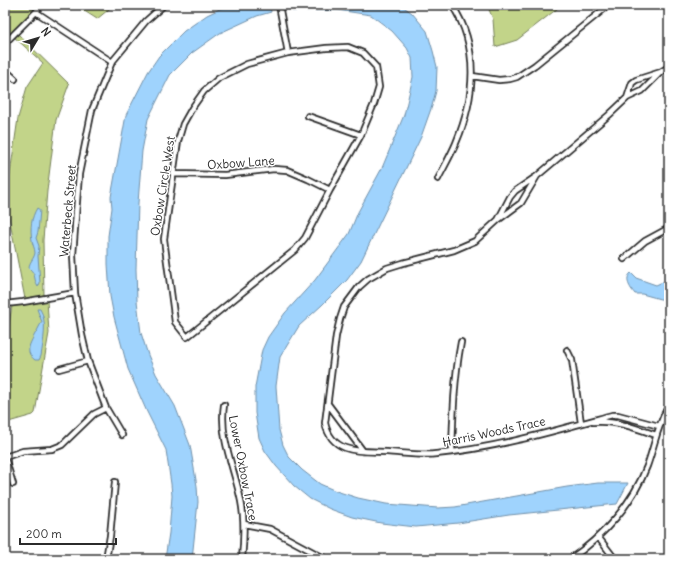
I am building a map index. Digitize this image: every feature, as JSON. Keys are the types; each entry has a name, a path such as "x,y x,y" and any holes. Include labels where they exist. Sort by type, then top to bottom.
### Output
{"street":[{"path":"5,43 41,5"},
{"name":"Waterbeck Street","path":"122,435 106,408 88,361 75,293 73,255 79,174 92,110 112,62 146,21 164,5"},
{"path":"279,5 288,53"},
{"path":"438,179 456,143 465,113 472,76 472,60 467,32 452,5"},
{"path":"472,76 499,80 517,77 535,66 608,5"},
{"path":"36,12 112,62"},
{"name":"Oxbow Circle West","path":"348,47 363,53 376,67 379,88 374,104 361,135 305,238 295,250 187,337 175,322 164,239 178,142 183,124 204,91 219,78 247,64 288,53 348,47"},
{"name":"Harris Woods Trace","path":"627,98 632,83 636,80 669,67"},
{"path":"5,70 15,79"},
{"name":"Harris Woods Trace","path":"498,220 510,197 515,191 537,176 627,98 641,92 662,71"},
{"path":"308,116 361,135"},
{"name":"Oxbow Lane","path":"173,174 225,175 287,170 330,190"},
{"name":"Harris Woods Trace","path":"537,176 521,203 466,246 387,268 368,279 359,287 344,307 336,336 325,423 330,435 343,447 352,451 435,455 488,446 612,414 659,426"},
{"path":"624,259 645,241 669,228"},
{"path":"5,304 75,293"},
{"path":"452,452 454,393 461,342"},
{"path":"567,350 572,360 581,423"},
{"path":"59,369 88,361"},
{"path":"328,404 363,451"},
{"name":"Lower Oxbow Trace","path":"224,405 222,414 227,448 241,502 244,524 245,533 242,559"},
{"path":"570,559 598,537 621,511 640,483 659,426 669,405"},
{"path":"13,484 5,458 24,451 52,449 62,445 94,414 106,408"},
{"name":"Harris Woods Trace","path":"581,423 611,423 636,428 656,435"},
{"path":"106,559 110,536 115,482"},
{"path":"244,524 270,529 326,559"},
{"path":"598,537 615,559"}],"green space":[{"path":"5,5 38,5 32,14 10,34 5,30"},
{"path":"75,5 114,5 97,19"},
{"path":"487,5 562,5 517,40 495,47 493,19"},
{"path":"17,33 69,84 56,120 47,191 43,240 44,296 25,299 6,202 18,118 27,87 43,63 14,37"},
{"path":"47,300 49,333 35,413 33,415 5,423 5,347 12,306"}],"water":[{"path":"228,5 270,5 271,12 257,16 220,33 192,53 170,75 148,119 142,151 138,203 136,269 137,301 141,333 156,374 175,406 190,445 197,486 198,502 192,559 165,559 172,496 166,450 128,369 114,317 110,296 108,264 108,236 112,208 111,197 126,115 148,72 159,56 184,31 207,15"},
{"path":"288,5 401,5 412,13 427,31 437,67 436,91 421,137 361,261 347,280 299,326 280,357 276,386 279,430 283,445 289,457 302,470 320,484 358,498 386,504 438,508 455,507 567,487 598,483 628,483 617,504 509,515 458,523 416,527 381,523 352,517 330,509 310,499 294,486 265,451 259,438 255,413 255,387 262,350 268,337 285,313 315,280 349,234 358,212 382,168 404,115 413,77 412,58 407,48 392,31 371,15 337,10 292,11 289,9"},
{"path":"37,208 40,210 36,238 39,246 38,256 40,283 38,287 34,275 29,268 35,253 32,242 31,228 33,216"},
{"path":"631,273 636,278 656,285 669,279 669,299 660,299 642,294 635,294 628,281"},
{"path":"37,309 40,309 44,320 44,332 41,356 39,360 35,360 30,354 29,348 31,341 42,322"}]}
